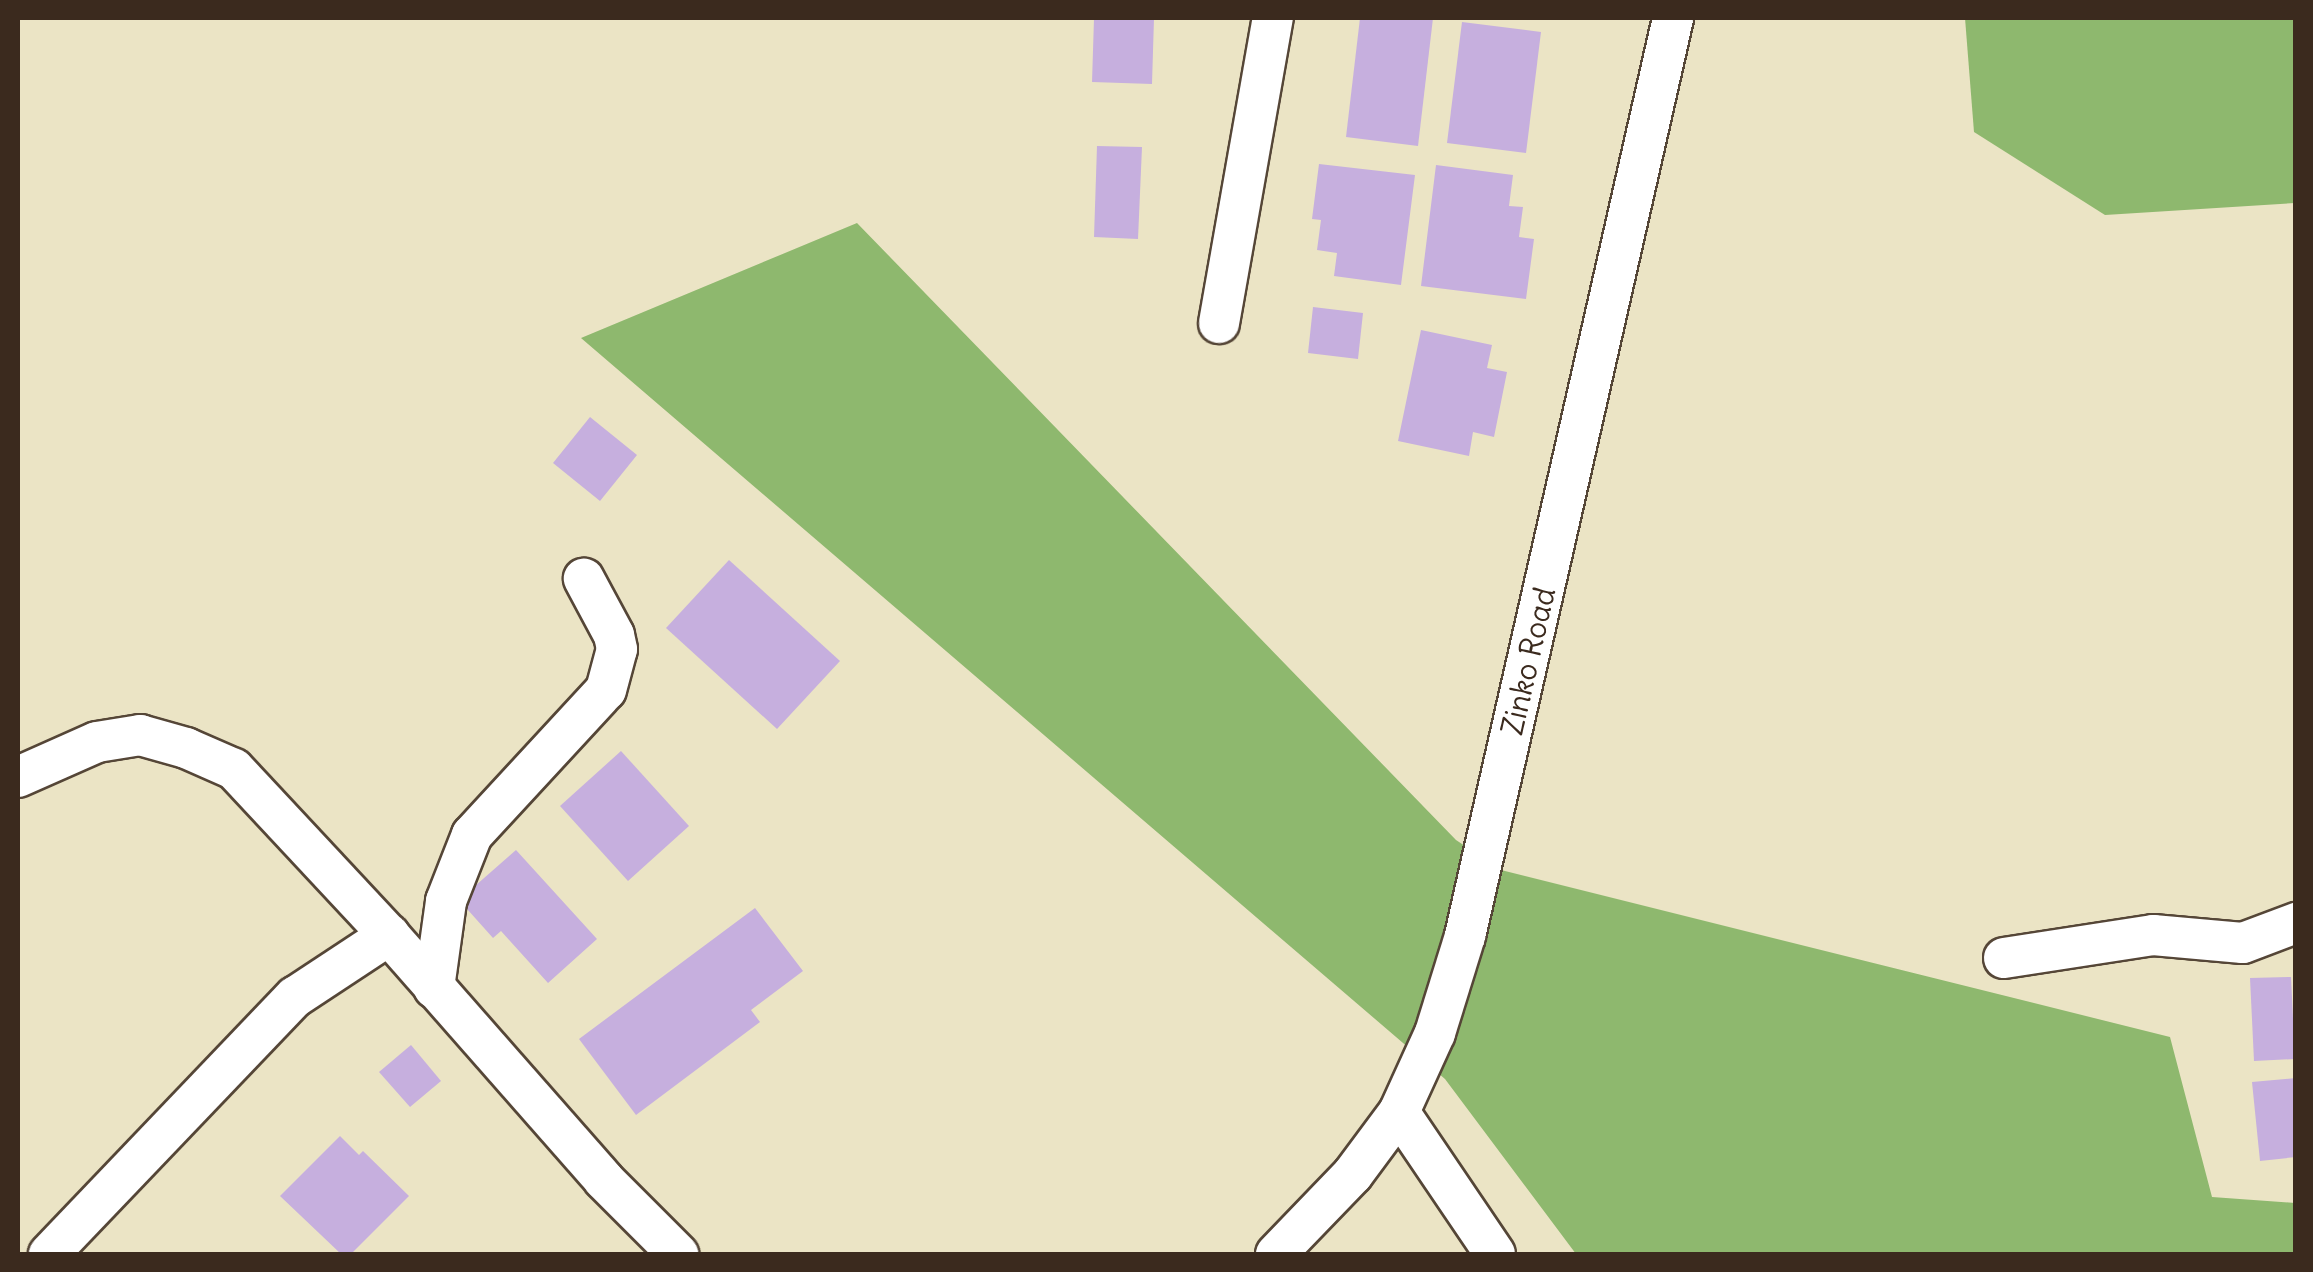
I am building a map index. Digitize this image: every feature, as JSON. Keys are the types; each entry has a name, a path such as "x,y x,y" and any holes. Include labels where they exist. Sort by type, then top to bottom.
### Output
{"street":[{"path":"1219,323 1273,18"},
{"name":"Zinko Road","path":"1276,1254 1353,1174 1399,1112 1434,1032 1465,936 1673,18"},
{"path":"434,988 446,901 472,834 606,690 617,649 614,635 584,579"},
{"path":"18,777 97,742 140,735 186,748 234,769 389,935 592,1166 678,1254"},
{"path":"2004,958 2153,935 2243,943 2296,924"},
{"path":"49,1254 295,997 389,935"},
{"path":"1399,1112 1495,1254"}],"green space":[{"path":"1965,18 2295,18 2295,203 2105,215 1974,132"},
{"path":"857,223 1456,840 1501,870 2170,1037 2212,1197 2295,1203 2295,1254 1576,1254 1445,1079 581,338"}],"building":[{"path":"1094,18 1154,18 1152,84 1092,82"},
{"path":"1360,18 1433,18 1418,146 1346,137"},
{"path":"1462,22 1541,32 1526,153 1447,143"},
{"path":"1097,146 1142,147 1138,239 1094,237"},
{"path":"1319,164 1415,175 1401,285 1334,276 1337,253 1317,250 1321,220 1312,219"},
{"path":"1436,165 1513,175 1509,206 1523,207 1519,237 1534,239 1526,299 1421,286"},
{"path":"1313,307 1363,313 1358,359 1308,353"},
{"path":"1421,330 1492,345 1487,368 1507,372 1494,437 1473,432 1469,456 1398,441"},
{"path":"590,417 637,455 600,501 553,463"},
{"path":"729,560 840,661 777,729 666,628"},
{"path":"621,751 689,826 628,881 560,806"},
{"path":"516,850 597,939 548,983 501,931 493,938 459,900"},
{"path":"755,908 803,971 751,1010 760,1022 636,1115 579,1039"},
{"path":"2291,977 2295,1059 2254,1061 2250,978"},
{"path":"411,1045 441,1081 410,1107 379,1072"},
{"path":"2296,1078 2296,1157 2260,1161 2252,1082"},
{"path":"340,1136 359,1155 363,1151 409,1196 351,1254 341,1254 280,1196"}]}
